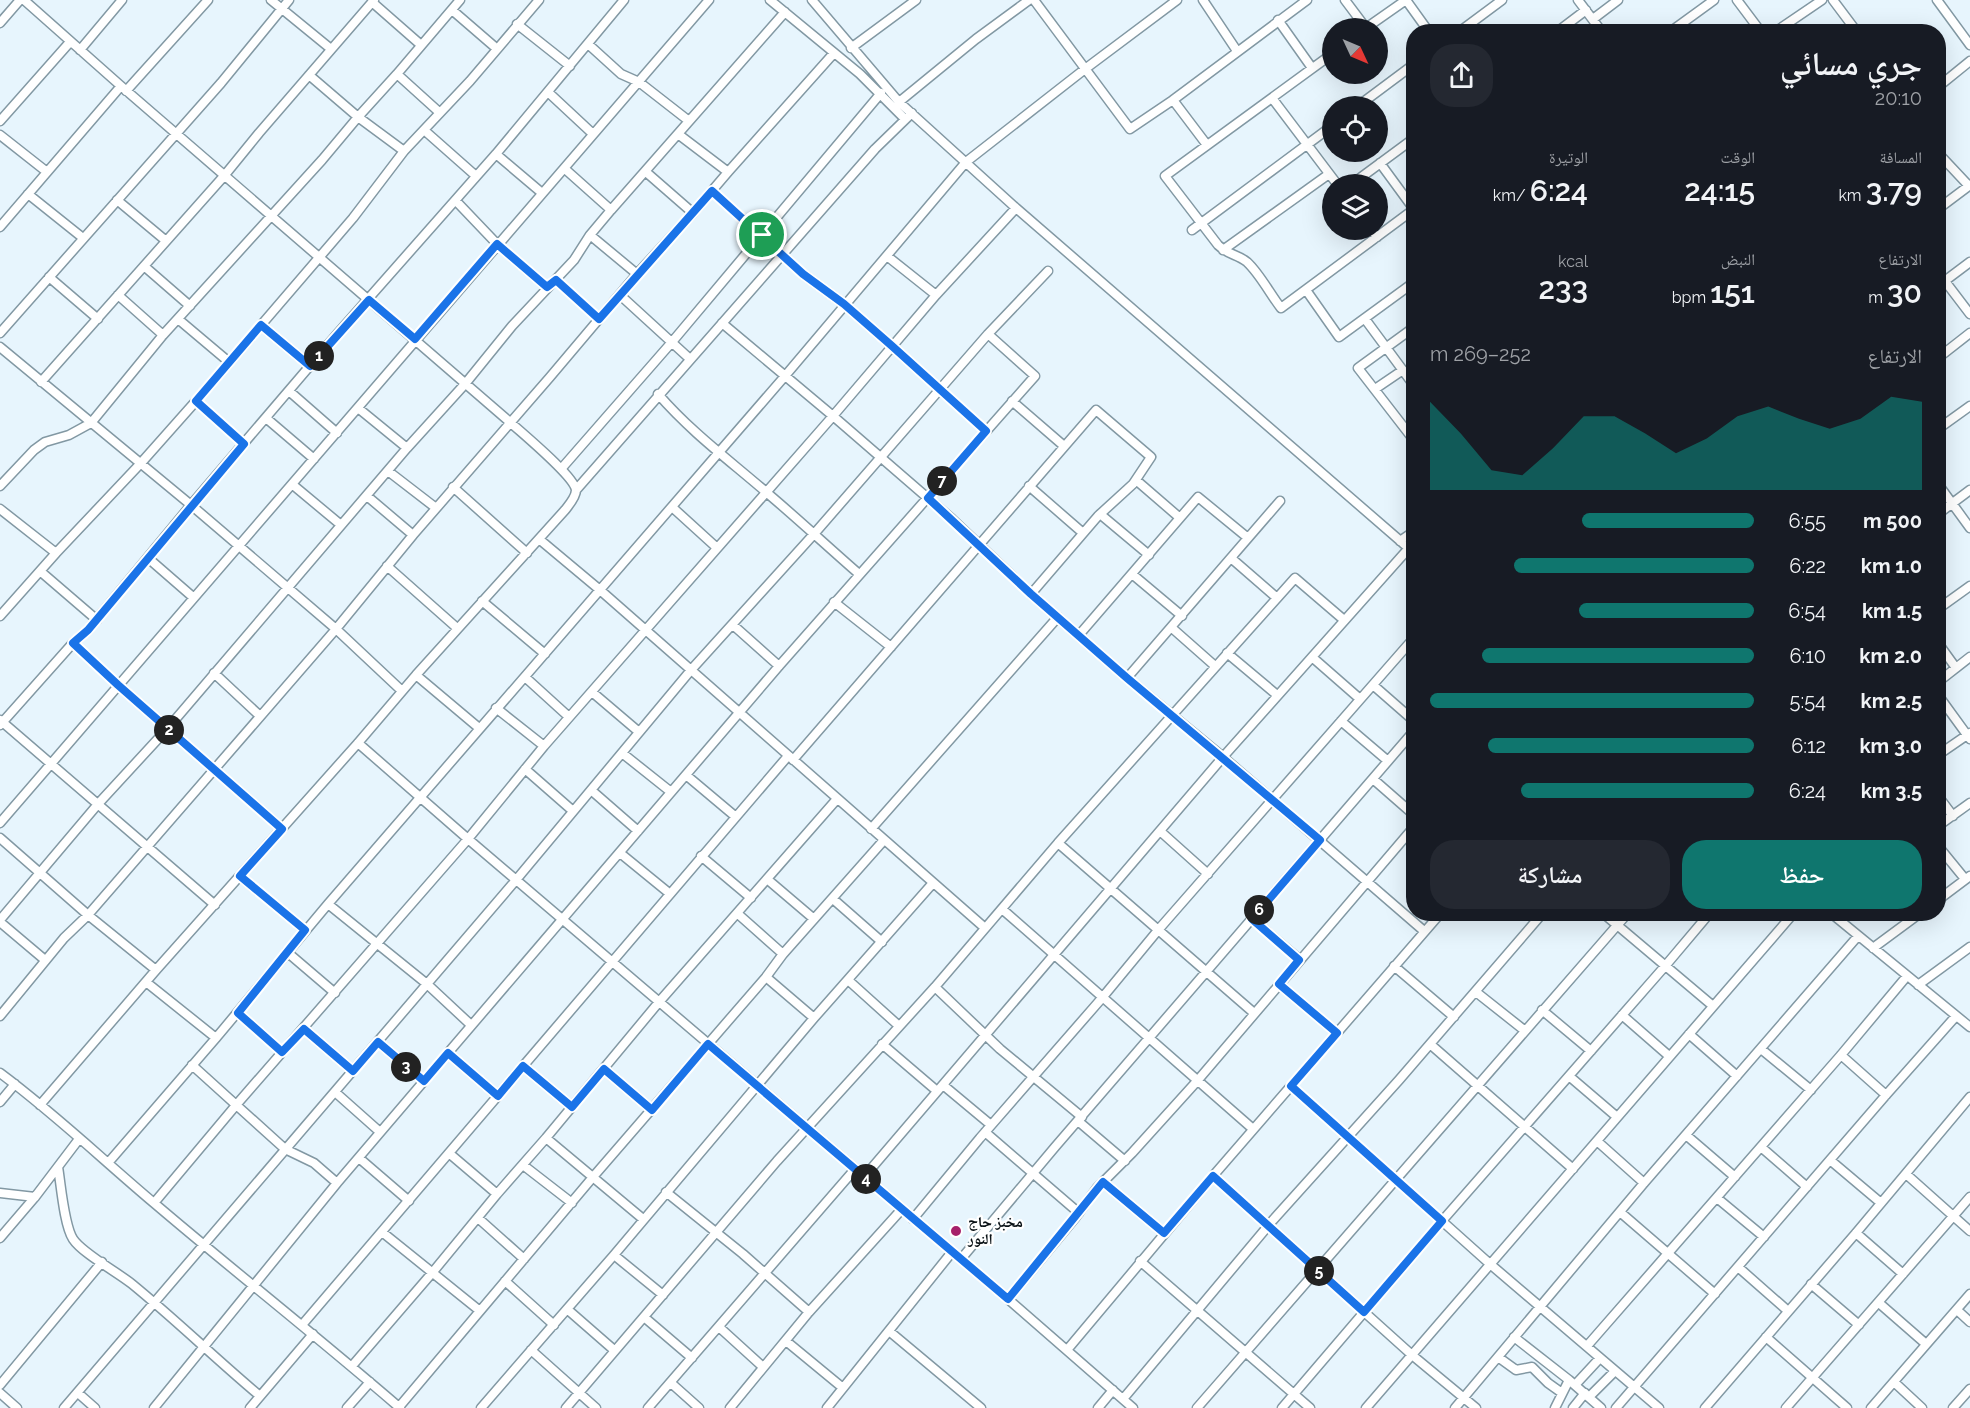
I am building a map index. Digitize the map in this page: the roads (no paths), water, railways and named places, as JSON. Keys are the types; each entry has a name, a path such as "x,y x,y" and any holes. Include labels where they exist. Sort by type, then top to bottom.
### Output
{"street":[{"path":"0,23 22,0 34,3 70,42 123,89 511,423 561,469 572,481 576,490"},
{"path":"80,50 122,0"},
{"path":"0,226 123,89 208,0"},
{"path":"271,0 331,49"},
{"path":"0,333 256,42 290,0"},
{"path":"0,486 34,450 45,442 69,435 91,423 163,335 322,160 460,0"},
{"path":"0,616 196,401 353,219 404,151 470,81 539,0"},
{"path":"215,905 1,722 97,620 191,505 310,366 549,93 624,0"},
{"path":"0,823 709,0"},
{"path":"770,0 966,162 1016,208 1406,546"},
{"path":"812,0 899,102 908,116"},
{"path":"851,48 916,0"},
{"path":"899,102 976,39 1029,0"},
{"path":"1034,0 1130,129 1173,100 1306,0"},
{"path":"108,1163 238,1013 305,930 785,376 966,162 1177,0"},
{"path":"1203,0 1237,51"},
{"path":"1345,0 1358,18"},
{"path":"1380,18 1406,0 1423,24"},
{"path":"1470,24 1502,0"},
{"path":"1578,0 1596,24"},
{"path":"1593,19 1618,0"},
{"path":"1681,24 1714,0"},
{"path":"1737,0 1755,24"},
{"path":"1787,24 1822,0"},
{"path":"1833,0 1851,24"},
{"path":"1937,0 1970,45"},
{"path":"41,382 224,176 373,1 422,45"},
{"path":"452,10 496,48"},
{"path":"1568,24 1586,10"},
{"path":"45,960 0,921 98,804 168,728 407,448 465,384 512,326 574,260 590,235 611,210 785,12"},
{"path":"1278,20 1312,68"},
{"path":"518,24 570,66"},
{"path":"0,121 70,42"},
{"path":"588,44 621,74 639,82 689,122"},
{"path":"0,1016 45,960 88,915 336,629 453,487 834,53"},
{"path":"1322,61 1165,177 1223,250 1248,263 1281,308 1366,240"},
{"path":"1946,81 1970,62"},
{"path":"1371,96 1406,70"},
{"path":"397,74 439,112"},
{"path":"309,75 358,117 404,151"},
{"path":"549,93 593,134"},
{"path":"561,469 672,342 881,93"},
{"path":"1272,98 1329,174"},
{"path":"1173,100 1207,146"},
{"path":"40,1105 457,628 539,540 565,510 576,490 658,394 875,149 908,116"},
{"path":"424,130 476,176"},
{"path":"678,134 728,172"},
{"path":"1192,230 1322,134"},
{"path":"0,135 47,172"},
{"path":"1365,174 1406,144"},
{"path":"496,154 542,193"},
{"path":"1946,161 1970,186 1946,203"},
{"path":"1380,163 1406,199"},
{"path":"565,169 611,210"},
{"path":"646,172 693,213"},
{"path":"1223,250 1322,179"},
{"path":"712,191 803,274 844,304 986,431"},
{"path":"28,194 83,238"},
{"path":"117,200 165,240"},
{"path":"456,201 497,244 547,287"},
{"path":"154,1203 716,547 834,416 936,295 1016,208"},
{"path":"1388,224 1406,213"},
{"path":"590,235 638,274"},
{"path":"887,256 936,295"},
{"path":"1946,280 1970,262"},
{"path":"144,266 190,306"},
{"path":"64,1408 516,880 691,670 814,534 988,334 1048,271"},
{"path":"49,277 98,319"},
{"path":"556,280 599,319"},
{"path":"1306,290 1339,338 1406,288"},
{"path":"1946,289 1970,315"},
{"path":"118,295 163,335"},
{"path":"620,295 690,359"},
{"path":"177,319 229,362"},
{"path":"1365,319 1406,375"},
{"path":"722,323 928,498 1031,594 1127,678 1406,915"},
{"path":"261,325 310,366"},
{"path":"1406,333 1358,368 1406,431"},
{"path":"1946,352 1970,333"},
{"path":"154,1408 337,1183 471,1025 834,602 1035,375 988,334"},
{"path":"1,350 191,505 336,629 402,691"},
{"path":"1375,389 1402,370"},
{"path":"289,391 337,433"},
{"path":"658,394 717,453 766,492 859,574"},
{"path":"196,401 244,444"},
{"path":"1012,401 1064,446"},
{"path":"1946,423 1970,406"},
{"path":"358,408 407,448"},
{"path":"302,1325 450,1154 701,856 891,647 1096,410 1151,457 1136,480 1100,514 1031,594"},
{"path":"266,418 314,459"},
{"path":"388,471 436,508"},
{"path":"1136,480 1180,518"},
{"path":"292,484 341,525"},
{"path":"1029,486 1083,533"},
{"path":"453,487 526,553"},
{"path":"1946,508 1970,490"},
{"path":"1946,495 1970,528"},
{"path":"367,496 413,534"},
{"path":"1079,635 1198,497 1248,538"},
{"path":"1127,678 1280,501"},
{"path":"672,507 716,547"},
{"path":"0,509 56,553"},
{"path":"1100,514 1149,555"},
{"path":"1401,541 1406,537"},
{"path":"539,540 645,629 986,928"},
{"path":"864,1177 1276,695 1406,555"},
{"path":"148,558 194,598"},
{"path":"1231,558 1277,598"},
{"path":"387,566 457,628"},
{"path":"40,571 97,620"},
{"path":"1132,574 1182,616"},
{"path":"566,1408 715,1232 935,987 1058,843 1295,578 1344,620"},
{"path":"1946,603 1970,586"},
{"path":"482,601 544,654"},
{"path":"834,602 891,647"},
{"path":"871,829 1058,617"},
{"path":"733,625 779,666"},
{"path":"1172,628 1215,666"},
{"path":"73,643 282,829"},
{"path":"914,1219 988,1128 1159,929 1406,647"},
{"path":"1227,653 1276,695"},
{"path":"1946,654 1956,668"},
{"path":"1312,657 1360,699"},
{"path":"1946,676 1970,657"},
{"path":"214,673 260,716"},
{"path":"416,675 479,728"},
{"path":"525,677 569,717"},
{"path":"1373,685 1406,714"},
{"path":"592,692 639,732"},
{"path":"1946,705 1969,735 1946,750"},
{"path":"496,708 544,746"},
{"path":"1341,721 1388,761"},
{"path":"961,1259 1406,740"},
{"path":"358,743 1133,1408"},
{"path":"622,753 671,792"},
{"path":"525,770 573,811"},
{"path":"686,775 736,817"},
{"path":"1373,779 1406,808"},
{"path":"591,790 638,831"},
{"path":"352,1366 524,1165 659,1002 837,799"},
{"path":"1946,821 1970,803"},
{"path":"1946,807 1953,816"},
{"path":"1160,831 1208,874"},
{"path":"1008,1299 1103,1182 1198,1080 1406,836"},
{"path":"0,838 88,915 156,970"},
{"path":"0,1073 253,1287 352,1366 399,1408 593,1177 766,977 783,954 884,840"},
{"path":"1058,843 1254,1013"},
{"path":"620,853 669,893"},
{"path":"1946,855 1967,878 1946,894"},
{"path":"701,856 751,898"},
{"path":"240,876 305,930"},
{"path":"766,879 814,919"},
{"path":"481,1408 614,1255 756,1085 933,883"},
{"path":"833,899 882,942"},
{"path":"328,904 378,943 471,1025"},
{"path":"1002,909 1253,1129"},
{"path":"738,914 783,954"},
{"path":"1252,919 1299,960"},
{"path":"1413,921 1425,931"},
{"path":"1067,1350 1140,1261 1434,921"},
{"path":"1123,1399 1268,1226 1536,921"},
{"path":"1613,921 1713,1006"},
{"path":"1197,1408 1620,921"},
{"path":"1282,1408 1703,921"},
{"path":"1366,1408 1787,921"},
{"path":"1840,921 1969,1026"},
{"path":"1873,948 1910,921"},
{"path":"1455,1408 1644,1183 1858,936"},
{"path":"1918,985 1970,947"},
{"path":"287,952 334,993"},
{"path":"1394,966 1454,1017"},
{"path":"1587,1346 1811,1090 1907,976"},
{"path":"766,977 814,1018"},
{"path":"848,980 899,1026"},
{"path":"146,982 216,1038"},
{"path":"1279,984 1337,1033"},
{"path":"935,987 1125,1161"},
{"path":"1476,992 1524,1030"},
{"path":"1542,1010 1591,1051"},
{"path":"238,1013 282,1052"},
{"path":"1622,1016 1670,1056"},
{"path":"1616,1408 1956,1016"},
{"path":"304,1029 353,1071"},
{"path":"1689,1034 1737,1076"},
{"path":"378,1042 424,1081"},
{"path":"882,1044 988,1128 1033,1173 1079,1213"},
{"path":"1430,1044 1573,1169"},
{"path":"1761,1049 1811,1090"},
{"path":"448,1053 498,1096"},
{"path":"1841,1055 1886,1095"},
{"path":"192,1065 285,1149 314,1163 337,1183"},
{"path":"523,1066 572,1107"},
{"path":"604,1069 652,1110"},
{"path":"1569,1076 1617,1117"},
{"path":"0,1102 15,1084"},
{"path":"1291,1086 1490,1264 1659,1408"},
{"path":"335,1092 380,1132"},
{"path":"1705,1408 1970,1097"},
{"path":"1686,1135 1735,1177"},
{"path":"546,1138 643,1219"},
{"path":"0,1238 79,1139"},
{"path":"1596,1141 1644,1183"},
{"path":"1761,1147 1807,1187"},
{"path":"450,1154 497,1194"},
{"path":"359,1158 409,1201"},
{"path":"1830,1160 1881,1203"},
{"path":"524,1165 572,1203"},
{"path":"58,1167 67,1220 73,1239 155,1304 260,1396"},
{"path":"648,1408 855,1169"},
{"path":"1906,1174 1970,1231"},
{"path":"1213,1176 1412,1355 1476,1408"},
{"path":"1103,1182 1164,1233"},
{"path":"666,1192 766,1273 809,1312"},
{"path":"0,1193 35,1197"},
{"path":"1786,1408 1970,1197"},
{"path":"1717,1198 1764,1237"},
{"path":"730,1408 809,1312 902,1209"},
{"path":"1620,1212 1715,1294"},
{"path":"478,1218 524,1259"},
{"path":"382,1232 480,1311"},
{"path":"1856,1233 1904,1274"},
{"path":"827,1408 952,1252"},
{"path":"614,1255 663,1295"},
{"path":"1140,1261 1247,1351 1310,1408"},
{"path":"0,1384 102,1262"},
{"path":"1738,1267 1788,1311"},
{"path":"505,1281 554,1325"},
{"path":"1811,1284 1859,1325"},
{"path":"1871,1408 1970,1294"},
{"path":"1879,1303 1926,1344"},
{"path":"567,1309 614,1350"},
{"path":"1957,1310 1970,1322"},
{"path":"644,1317 692,1358"},
{"path":"719,1327 764,1367"},
{"path":"889,1331 981,1408"},
{"path":"250,1408 313,1334"},
{"path":"1514,1337 1561,1373 1601,1408"},
{"path":"1766,1337 1847,1408"},
{"path":"786,1341 843,1388"},
{"path":"531,1350 596,1408"},
{"path":"1498,1357 1516,1370 1532,1367 1562,1393"},
{"path":"1557,1407 1562,1393 1600,1358"},
{"path":"1573,1408 1615,1371"},
{"path":"1552,1386 1561,1373"},
{"path":"347,1408 370,1382"},
{"path":"1894,1382 1922,1408"},
{"path":"671,1383 699,1408"},
{"path":"1953,1408 1970,1389"},
{"path":"1098,1408 1113,1390"},
{"path":"0,1393 16,1408"},
{"path":"78,1393 95,1408"}],"place":[{"name":"مخبز حاج النور","path":"956,1231"}]}
